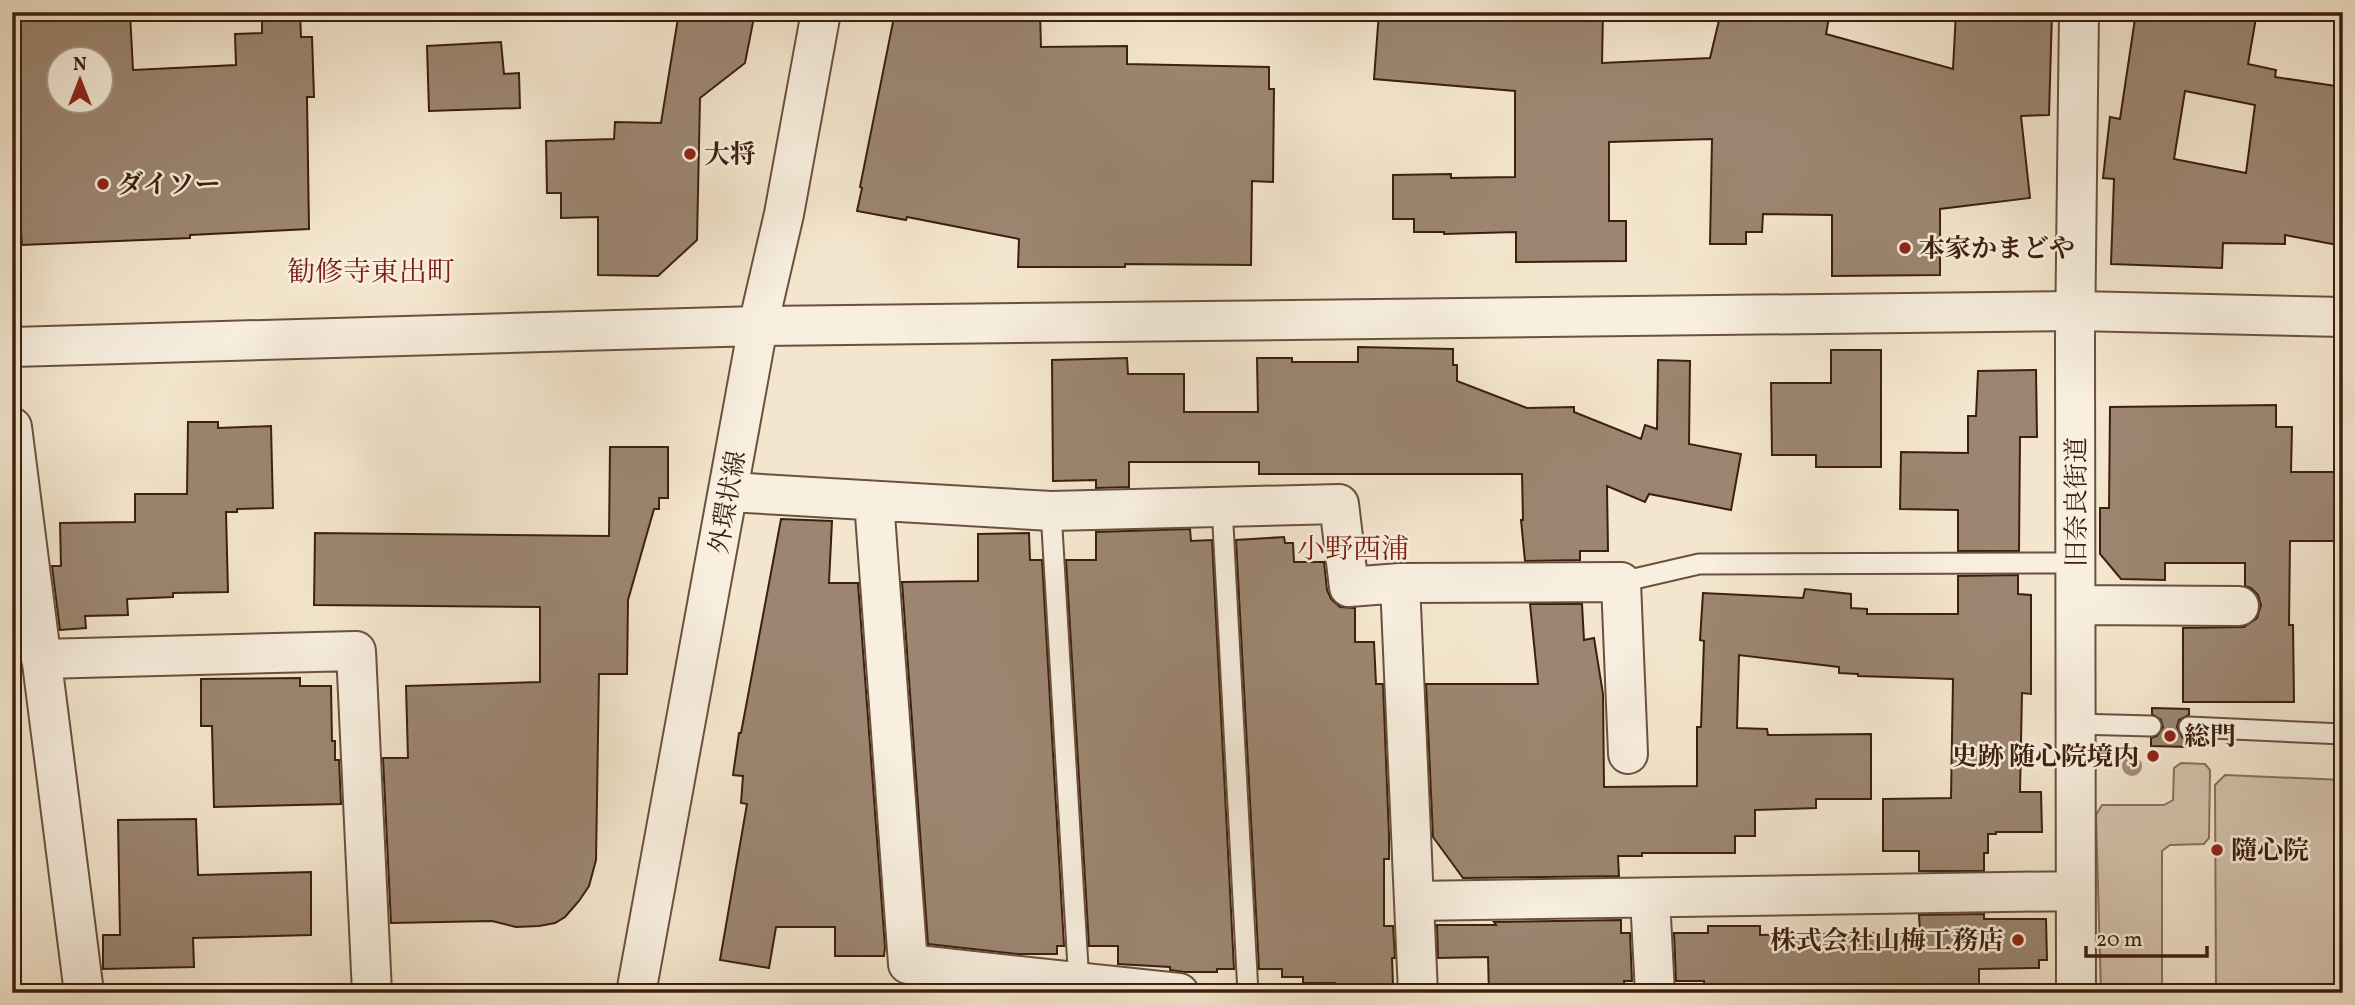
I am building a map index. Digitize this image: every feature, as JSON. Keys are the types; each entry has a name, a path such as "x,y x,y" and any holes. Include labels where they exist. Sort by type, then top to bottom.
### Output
{"street":[{"name":"外環状線","path":"630,990 729,492 758,326 784,214 821,12"},
{"name":"旧奈良街道","path":"2076,993 2079,12"},
{"path":"12,347 758,326 2076,311 2343,317"},
{"path":"12,427 84,993"},
{"path":"729,492 1051,511 1339,504 1349,587 1400,583 1621,582 1628,754"},
{"path":"874,501 908,964 1179,993"},
{"path":"1400,583 1418,993"},
{"path":"2076,605 2239,606"},
{"path":"41,659 356,651 372,993"},
{"path":"1414,901 2075,891"},
{"path":"1650,898 1655,993"}],"lane":[{"path":"1222,506 1248,993"},
{"path":"1051,511 1079,984"},
{"path":"1621,582 1699,564 2076,563"},
{"path":"2076,724 2151,726"},
{"path":"2189,727 2343,734"}],"shaded area":[{"path":"2181,763 2205,764 2210,770 2209,838 2204,844 2170,845 2162,851 2162,993 2101,993 2096,815 2102,805 2164,805 2173,800 2174,768"},
{"path":"2225,775 2343,780 2343,993 2216,993 2215,785"}],"building":[{"path":"262,12 300,12 301,37 312,37 314,97 307,97 309,229 190,235 190,238 22,245 12,118 12,19 130,13 133,70 236,65 235,34 262,33"},
{"path":"679,12 755,12 745,63 700,98 697,240 658,276 598,275 598,217 561,218 561,193 547,193 546,141 614,139 615,122 661,123"},
{"path":"895,12 1040,12 1041,47 1127,46 1127,64 1269,67 1269,89 1274,89 1273,182 1252,181 1251,265 1018,267 1019,239 907,217 906,220 857,211"},
{"path":"1379,12 1603,12 1602,63 1710,58 1721,12 1830,12 1826,34 1953,69 1956,12 2052,12 2049,115 2021,116 2030,198 1940,209 1940,275 1832,276 1832,215 1763,214 1762,232 1746,232 1746,244 1710,244 1712,139 1609,142 1609,221 1626,221 1626,261 1516,262 1516,232 1414,232 1414,219 1393,219 1393,175 1515,177 1515,91 1374,79"},
{"path":"2136,12 2257,12 2248,64 2276,70 2275,77 2343,87 2343,246 2285,235 2285,244 2223,243 2222,268 2111,264 2114,179 2103,178 2110,117 2120,119","holes":["2185,91 2255,105 2246,173 2174,159"]},
{"path":"501,42 504,74 519,73 520,108 429,111 427,46"},
{"path":"1358,347 1453,349 1457,381 1527,408 1574,407 1574,412 1641,439 1645,425 1657,429 1658,360 1690,361 1689,444 1741,454 1731,510 1649,494 1645,502 1607,486 1608,551 1580,551 1580,560 1525,561 1521,520 1522,474 1259,474 1259,462 1129,462 1129,487 1096,488 1096,480 1053,481 1052,360 1127,358 1128,374 1184,374 1184,412 1258,412 1257,358 1292,358 1292,362 1358,362"},
{"path":"1831,350 1881,350 1881,467 1816,467 1816,455 1772,455 1771,383 1831,383"},
{"path":"2036,370 2037,437 2020,437 2019,551 1958,551 1958,510 1900,509 1901,452 1968,453 1968,416 1976,416 1978,371"},
{"path":"2276,405 2276,427 2292,427 2291,472 2343,472 2343,541 2290,541 2289,625 2293,625 2294,702 2183,702 2183,628 2244,627 2257,618 2261,605 2258,595 2245,586 2245,563 2165,563 2165,580 2121,579 2100,554 2100,508 2109,508 2110,407"},
{"path":"188,422 218,422 218,428 271,426 273,508 226,512 228,592 173,593 173,597 127,599 128,615 85,616 86,628 60,630 52,566 61,566 60,523 135,522 135,494 187,494"},
{"path":"610,447 668,447 668,498 659,498 659,509 654,509 628,600 627,674 599,674 596,860 589,886 565,917 555,923 539,926 516,927 492,921 391,923 383,758 408,758 406,686 540,682 540,607 314,605 315,533 609,536"},
{"path":"781,519 832,521 829,583 858,583 885,947 884,956 835,956 835,927 776,927 769,968 720,960 747,804 741,803 743,776 733,775"},
{"path":"1190,529 1191,541 1212,540 1234,969 1217,969 1217,972 1184,972 1170,970 1170,967 1118,964 1118,946 1089,946 1066,560 1096,560 1096,532"},
{"path":"1029,533 1030,560 1042,560 1064,946 1057,946 1057,954 1017,954 928,944 902,582 978,581 978,534"},
{"path":"1284,537 1285,543 1293,543 1294,562 1324,562 1327,590 1331,599 1340,607 1355,608 1355,642 1374,642 1376,684 1383,684 1389,836 1389,859 1384,859 1384,926 1393,926 1393,985 1335,986 1335,983 1303,983 1303,977 1282,977 1282,969 1259,969 1236,540"},
{"path":"2018,575 2018,594 2031,595 2031,694 2022,693 2020,792 2041,792 2042,832 1988,834 1984,871 1919,871 1919,851 1883,851 1883,799 1951,798 1953,679 1858,676 1839,673 1839,667 1739,655 1737,728 1767,729 1768,735 1871,734 1871,799 1816,799 1816,808 1755,810 1755,836 1735,836 1735,853 1642,853 1642,856 1618,856 1619,876 1463,878 1433,837 1426,684 1538,684 1530,604 1582,604 1584,640 1594,638 1603,694 1604,787 1697,786 1697,727 1701,727 1704,641 1700,640 1703,593 1803,598 1805,589 1851,594 1851,608 1867,609 1867,614 1958,614 1958,576"},
{"path":"300,678 300,686 331,686 332,741 335,741 335,760 339,760 341,804 214,807 212,726 201,726 201,679"},
{"name":"総門","path":"2152,708 2189,709 2189,715 2179,720 2177,727 2182,737 2189,739 2188,747 2151,746 2151,738 2157,736 2163,727 2161,720 2152,714"},
{"path":"196,819 198,875 311,872 311,935 193,938 194,967 103,969 103,935 120,935 118,820"},
{"path":"1984,914 1984,919 2046,919 2047,960 2039,960 2039,968 1979,969 1979,993 1704,993 1704,981 1676,981 1674,933 1708,933 1708,926 1760,926 1760,935 1920,932 1919,915"},
{"path":"1621,920 1621,933 1630,933 1632,981 1624,981 1625,993 1489,993 1488,957 1438,958 1437,925"}],"place":[{"name":"大将","path":"690,154"},
{"name":"ダイソー","path":"103,184"},
{"name":"本家かまどや","path":"1905,248"},
{"name":"総門","path":"2170,736"},
{"name":"史跡 随心院境内","path":"2153,756"},
{"name":"隨心院","path":"2217,850"},
{"name":"株式会社山梅工務店","path":"2018,940"}],"district":[{"name":"勧修寺東出町","path":"371,271"},
{"name":"小野西浦","path":"1353,548"}]}
